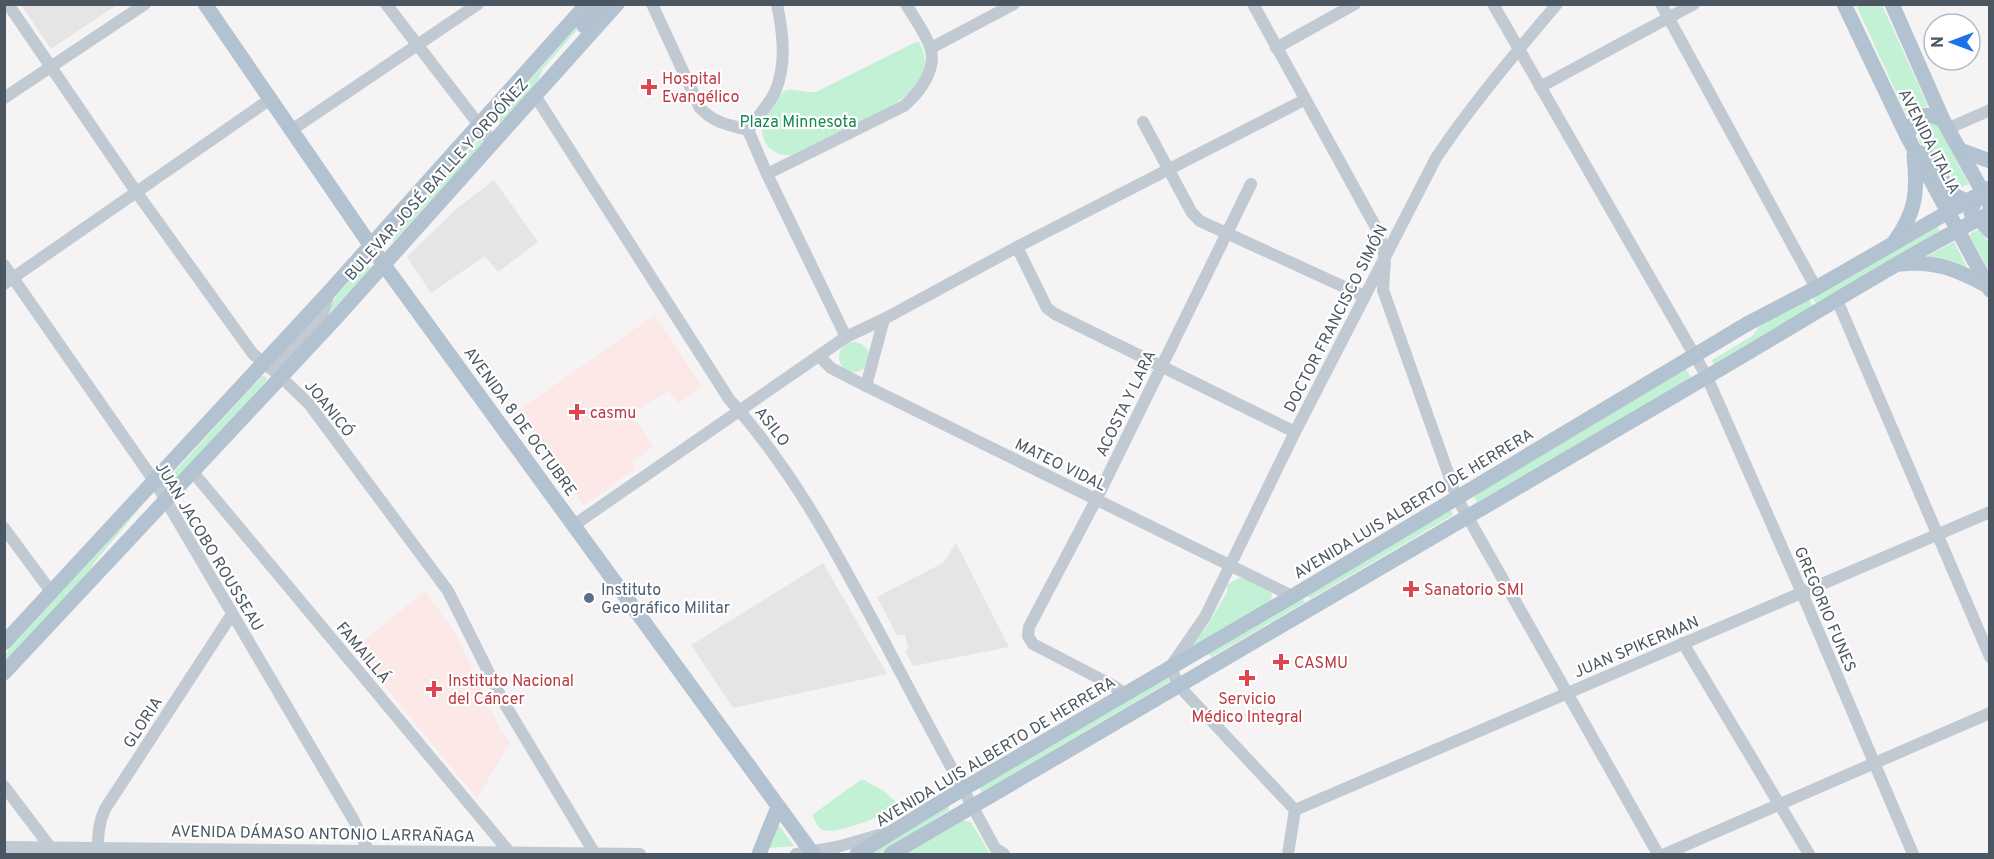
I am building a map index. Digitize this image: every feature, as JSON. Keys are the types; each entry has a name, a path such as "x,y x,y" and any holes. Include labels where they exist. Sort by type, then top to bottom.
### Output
{"main road":[{"name":"AVENIDA 8 DE OCTUBRE","path":"205,4 384,265 778,807 807,854"},
{"name":"BULEVAR JOSÉ BATLLE Y ORDÓÑEZ","path":"5,643 329,292 587,4"},
{"path":"538,93 550,66 596,12 598,4"},
{"name":"BULEVAR JOSÉ BATLLE Y ORDÓÑEZ","path":"4,673 384,265 617,4"},
{"name":"AVENIDA ITALIA","path":"1844,4 1910,143 1988,288"},
{"name":"AVENIDA ITALIA","path":"1892,4 1945,124 1987,195"},
{"path":"1892,244 1911,214 1916,196 1910,143 1914,121 1918,117 1934,116 1945,124"},
{"path":"1910,143 1929,157 1949,190 1967,201 1987,218"},
{"path":"1960,150 1989,161"},
{"name":"AVENIDA LUIS ALBERTO DE HERRERA","path":"857,855 1748,324 1816,288 1967,201 1987,195"},
{"path":"1947,213 1970,213 1987,218"},
{"path":"891,855 971,805 1466,515 1898,264 1957,231 1987,218"},
{"path":"1898,264 1915,262 1952,268 1988,288"},
{"path":"91,582 97,563 153,500 156,494 155,482"},
{"path":"759,855 778,807"}],"street":[{"name":"JOANICÓ","path":"8,4 137,193 253,354 309,404 448,591 503,701 595,854"},
{"path":"4,98 145,4"},
{"path":"386,4 493,143"},
{"path":"290,131 478,4"},
{"path":"652,4 700,108 718,123 748,130"},
{"path":"748,130 774,93 781,73 783,46 777,4"},
{"path":"767,174 904,106 914,97 926,79 931,48 906,4"},
{"path":"931,48 1014,4"},
{"path":"1252,4 1379,233 1383,243 1383,290 1457,498 1658,855"},
{"path":"1276,48 1355,4"},
{"name":"GREGORIO FUNES","path":"1493,4 1707,377 1875,763 1912,855"},
{"name":"DOCTOR FRANCISCO SIMÓN","path":"1171,666 1205,617 1295,432 1436,158 1456,128 1518,49 1557,4"},
{"path":"1661,4 1816,288"},
{"path":"1540,87 1694,4"},
{"name":"ASILO","path":"538,93 729,399 772,451 807,502 838,555 971,805 995,848 1004,855"},
{"path":"9,281 269,100"},
{"path":"574,525 846,337 1304,100"},
{"path":"1945,124 1989,110"},
{"path":"1143,122 1168,170 1200,221 1364,297 1383,290"},
{"path":"748,130 846,337"},
{"name":"ACOSTA Y LARA","path":"1125,694 1113,685 1033,644 1028,636 1029,627 1096,500 1251,184"},
{"path":"1017,247 1047,308 1055,314 1295,432"},
{"name":"JUAN JACOBO ROUSSEAU","path":"4,265 9,281 155,482 352,819 369,853"},
{"name":"BULEVAR JOSÉ BATLLE Y ORDÓÑEZ","path":"280,376 278,369 280,360 323,313 329,292"},
{"path":"1837,300 1989,657"},
{"path":"866,386 884,319"},
{"name":"MATEO VIDAL","path":"819,356 831,368 866,386 1292,596"},
{"name":"FAMAILLÁ","path":"192,471 511,854"},
{"name":"JUAN SPIKERMAN","path":"1295,810 1989,512"},
{"path":"4,528 52,593"},
{"name":"GLORIA","path":"98,851 100,820 105,809 232,614"},
{"path":"1683,643 1809,855"},
{"path":"1171,666 1178,685 1295,810 1288,855"},
{"path":"1665,855 1989,713"},
{"path":"4,786 53,851"},
{"path":"807,854 893,832"},
{"name":"AVENIDA DÁMASO ANTONIO LARRAÑAGA","path":"4,847 53,851 640,855"}],"shaded area":[{"path":"21,5 117,5 51,49"},
{"path":"494,180 538,242 498,272 485,256 431,293 407,257 455,210"},
{"name":"casmu","path":"655,315 702,387 678,403 669,391 632,413 653,447 632,462 636,468 583,505 519,410"},
{"path":"956,543 1009,647 913,666 905,651 908,647 905,635 897,635 877,597 943,563"},
{"path":"823,563 887,674 733,708 691,645"},
{"name":"Instituto Nacional del Cáncer","path":"425,591 456,634 500,729 510,742 477,798 354,649"}],"green space":[{"path":"1856,5 1882,5 1928,106 1916,109 1907,116"},
{"path":"590,12 592,13 542,70 525,98 501,123 496,122 496,118"},
{"name":"Plaza Minnesota","path":"919,42 925,58 924,72 917,85 906,96 878,114 791,155 775,152 764,141 762,129 765,120 770,109 784,91 816,92"},
{"path":"1923,121 1937,124 1969,184 1959,188 1940,156 1920,143 1916,130"},
{"path":"481,137 485,140 484,142 393,242 391,237"},
{"path":"1937,226 1941,232 1816,304 1812,297"},
{"path":"1980,229 1989,243 1989,271 1970,236 1971,233"},
{"path":"1954,242 1968,269 1928,257"},
{"path":"366,263 371,268 321,323 337,295"},
{"path":"1809,299 1813,306 1714,365 1712,360 1752,336 1761,325"},
{"path":"854,342 865,346 869,357 865,368 854,372 843,368 839,357 843,346"},
{"path":"1686,369 1691,378 1477,502 1473,495"},
{"path":"262,376 267,377 266,381 170,486 166,486 165,482"},
{"path":"144,503 94,563 89,573 5,664 5,656 11,646"},
{"path":"1450,508 1453,515 1310,599 1307,593"},
{"path":"1239,578 1272,593 1271,601 1188,650 1199,634 1205,630 1227,592 1227,585"},
{"path":"1301,596 1305,602 1211,657 1206,652"},
{"path":"1168,674 1172,680 982,792 978,786"},
{"path":"862,779 884,791 900,806 851,827 830,831 819,828 812,815"},
{"path":"948,805 949,810 879,854 868,854"},
{"path":"961,820 971,822 990,854 906,854"},
{"path":"778,825 780,827 794,846 769,848"}],"place":[{"name":"Hospital Evangélico","path":"649,87"},
{"name":"casmu","path":"577,412"},
{"name":"Sanatorio SMI","path":"1411,589"},
{"name":"Instituto Geográfico Militar","path":"589,598"},
{"name":"CASMU","path":"1281,662"},
{"name":"Servicio Médico Integral","path":"1247,678"},
{"name":"Instituto Nacional del Cáncer","path":"434,689"}]}
